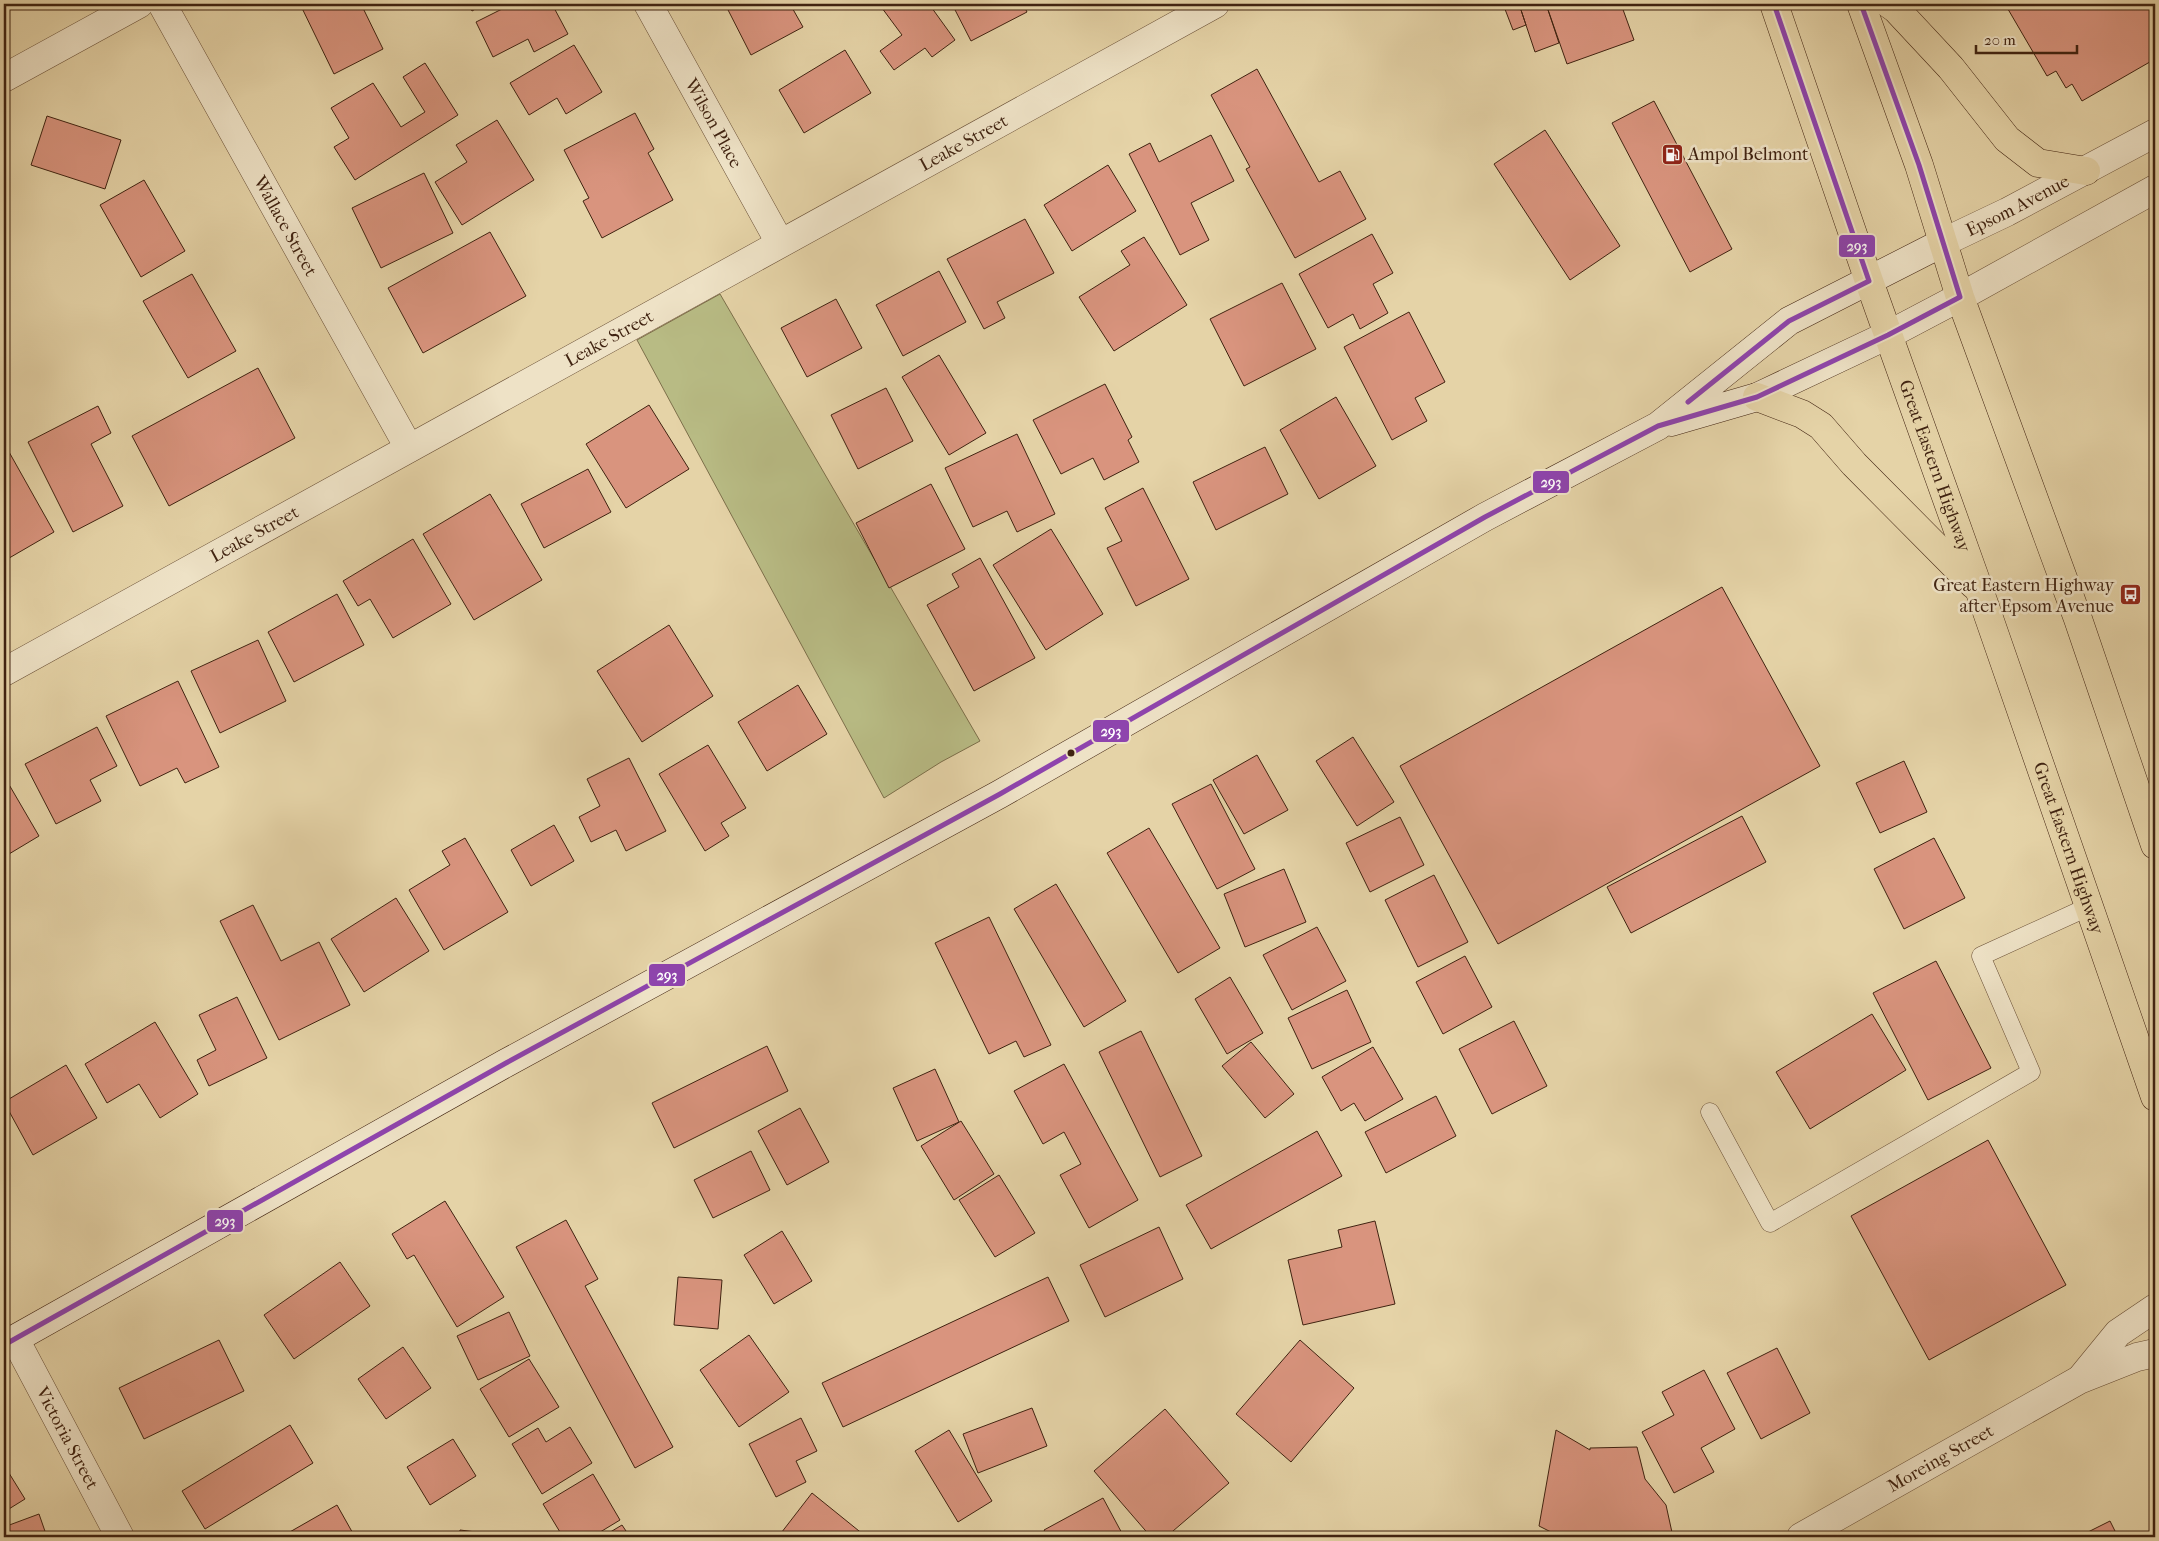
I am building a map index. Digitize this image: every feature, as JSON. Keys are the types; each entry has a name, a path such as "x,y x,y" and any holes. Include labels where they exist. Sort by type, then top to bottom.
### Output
{"highway":[{"name":"Great Eastern Highway","path":"1774,4 1869,281 1980,592 2155,1096"},
{"path":"1861,4 1919,165 1960,297 2078,619 2155,845"},
{"path":"1889,4 1896,9 1951,68 2008,139 2038,163 2086,171"},
{"path":"1757,397 1802,414 1821,426 1854,464 1980,592"}],"street":[{"path":"4,78 139,4"},
{"name":"Wallace Street","path":"162,4 409,448"},
{"name":"Wilson Place","path":"648,4 780,243"},
{"name":"Leake Street","path":"4,672 1215,4"},
{"name":"Epsom Avenue","path":"9,1342 506,1063 1000,794 1485,517 1658,426 1789,321 2086,171 2155,133"},
{"name":"Epsom Avenue","path":"1658,426 1757,397 1888,335 2155,189"},
{"name":"Moreing Street","path":"2079,1380 2118,1333 2155,1308"},
{"name":"Victoria Street","path":"9,1342 120,1537"},
{"name":"Moreing Street","path":"1802,1537 2079,1380 2137,1357 2155,1353"}],"lane":[{"path":"1710,1112 1770,1223 2031,1072 1981,956 2088,906"}],"green space":[{"path":"720,294 980,741 941,762 884,798 637,340"}],"building":[{"path":"300,4 361,4 383,49 334,74"},
{"path":"468,4 484,4 472,11"},
{"path":"512,4 552,4 568,34 534,52 528,39 493,57 476,22"},
{"path":"725,4 790,4 803,27 751,55"},
{"path":"879,4 929,4 955,40 932,57 925,48 894,70 880,51 902,35"},
{"path":"952,4 1023,4 1027,12 971,41"},
{"path":"1503,4 1519,4 1526,25 1513,30"},
{"path":"1519,4 1546,4 1559,43 1535,52"},
{"path":"1546,4 1621,4 1634,40 1567,64"},
{"path":"2005,4 2155,4 2155,59 2082,101 2072,84 2066,88 2056,71 2047,76"},
{"path":"574,45 602,92 566,114 557,98 529,115 510,83"},
{"path":"845,50 871,93 804,133 779,90"},
{"path":"425,63 458,115 355,180 334,147 349,138 331,108 373,83 401,127 425,112 403,77"},
{"path":"1257,69 1319,182 1340,171 1366,219 1295,258 1246,169 1250,167 1211,95"},
{"path":"1654,101 1732,249 1690,272 1612,123"},
{"path":"635,113 654,149 648,153 673,200 602,238 583,201 589,198 564,150"},
{"path":"47,116 121,140 105,189 31,165"},
{"path":"497,120 534,180 462,225 435,182 467,162 456,145"},
{"path":"1545,130 1620,246 1570,280 1494,164"},
{"path":"1211,135 1234,181 1191,203 1209,240 1180,255 1129,154 1150,143 1159,162"},
{"path":"1108,165 1136,211 1072,251 1044,205"},
{"path":"424,173 453,233 381,268 352,208"},
{"path":"144,180 185,251 141,277 100,205"},
{"path":"1025,219 1054,273 997,302 1005,318 984,329 947,259"},
{"path":"490,232 526,296 423,353 388,288"},
{"path":"1372,234 1393,273 1373,284 1388,313 1360,329 1353,314 1328,328 1299,274"},
{"path":"1144,237 1187,305 1114,351 1079,297 1130,265 1121,251"},
{"path":"939,271 966,322 903,356 876,305"},
{"path":"192,274 236,351 188,378 143,301"},
{"path":"1282,283 1316,349 1244,386 1210,319"},
{"path":"836,299 862,348 807,377 781,328"},
{"path":"1409,312 1445,382 1415,398 1427,421 1392,440 1344,347"},
{"path":"939,355 986,433 949,455 902,377"},
{"path":"258,368 295,438 169,506 132,436"},
{"path":"1105,384 1132,437 1128,440 1139,462 1104,480 1093,458 1061,474 1033,420"},
{"path":"886,388 913,441 858,469 831,415"},
{"path":"1336,397 1376,466 1319,499 1280,430"},
{"path":"649,405 689,469 626,508 586,444"},
{"path":"98,406 111,433 91,444 123,506 73,532 28,442"},
{"path":"1017,434 1055,514 1017,532 1007,511 973,527 945,468"},
{"path":"4,443 54,532 4,561"},
{"path":"1265,447 1288,494 1216,530 1193,482"},
{"path":"588,469 611,512 544,548 521,504"},
{"path":"931,484 965,549 889,588 856,523"},
{"path":"1143,488 1189,579 1136,606 1107,548 1122,541 1105,508"},
{"path":"490,494 542,580 474,620 423,534"},
{"path":"1051,529 1103,614 1046,650 993,565"},
{"path":"413,539 451,604 393,638 370,599 358,606 343,581"},
{"path":"980,558 1035,658 974,691 927,605 959,587 952,574"},
{"path":"1722,587 1820,766 1498,944 1400,766"},
{"path":"337,594 364,645 294,682 268,632"},
{"path":"669,625 713,696 642,742 597,671"},
{"path":"258,640 286,701 220,733 191,671"},
{"path":"178,681 219,767 185,783 177,768 140,786 106,716"},
{"path":"798,685 827,734 767,771 738,722"},
{"path":"97,727 117,766 90,780 101,801 56,824 25,764"},
{"path":"1353,737 1394,802 1357,826 1316,761"},
{"path":"708,745 746,808 721,823 729,836 705,851 659,774"},
{"path":"1257,755 1288,810 1244,834 1213,780"},
{"path":"629,758 666,831 626,851 616,830 591,842 579,817 600,806 587,779"},
{"path":"1904,761 1927,812 1880,833 1856,783"},
{"path":"4,776 39,836 4,857"},
{"path":"1211,784 1255,869 1217,889 1172,804"},
{"path":"1742,816 1766,862 1631,933 1607,887"},
{"path":"1400,817 1424,865 1370,892 1346,843"},
{"path":"554,825 574,861 531,886 511,850"},
{"path":"1149,828 1220,948 1178,973 1107,853"},
{"path":"465,838 508,912 444,950 409,890 450,865 442,851"},
{"path":"1934,838 1965,898 1904,929 1874,869"},
{"path":"1284,869 1306,922 1245,947 1224,894"},
{"path":"1434,875 1468,942 1418,967 1385,900"},
{"path":"1056,884 1126,1001 1084,1027 1014,909"},
{"path":"396,898 429,951 364,992 331,939"},
{"path":"253,905 281,961 319,942 350,1005 279,1040 220,921"},
{"path":"989,917 1051,1045 1024,1057 1016,1041 989,1054 935,943"},
{"path":"1317,927 1346,981 1292,1010 1263,955"},
{"path":"1465,956 1492,1007 1443,1034 1416,982"},
{"path":"1936,961 1991,1068 1928,1100 1873,993"},
{"path":"1230,977 1263,1033 1227,1054 1195,999"},
{"path":"1347,990 1371,1042 1312,1069 1288,1018"},
{"path":"237,997 267,1058 209,1086 197,1060 216,1050 199,1015"},
{"path":"1872,1014 1906,1070 1810,1129 1776,1072"},
{"path":"1514,1021 1547,1086 1492,1114 1459,1049"},
{"path":"155,1022 198,1094 160,1118 139,1084 107,1103 85,1064"},
{"path":"1141,1031 1202,1156 1160,1177 1099,1052"},
{"path":"1251,1042 1294,1094 1265,1118 1222,1066"},
{"path":"767,1046 788,1091 674,1148 652,1103"},
{"path":"1373,1047 1403,1099 1365,1121 1354,1103 1341,1111 1322,1077"},
{"path":"1064,1064 1138,1200 1089,1228 1060,1175 1081,1164 1064,1132 1043,1144 1014,1091"},
{"path":"66,1065 97,1118 33,1155 4,1102"},
{"path":"935,1069 959,1122 917,1141 893,1088"},
{"path":"1436,1096 1456,1136 1386,1173 1365,1132"},
{"path":"800,1108 829,1162 787,1185 758,1131"},
{"path":"961,1121 994,1174 954,1200 921,1146"},
{"path":"1317,1131 1342,1176 1211,1249 1186,1205"},
{"path":"1988,1140 2066,1285 1929,1360 1851,1216"},
{"path":"751,1151 770,1190 713,1218 694,1180"},
{"path":"4,1157 8,1166 4,1169"},
{"path":"999,1175 1035,1233 995,1257 959,1200"},
{"path":"445,1201 504,1297 457,1327 414,1255 407,1259 392,1234"},
{"path":"566,1220 598,1279 585,1286 673,1447 635,1468 516,1247"},
{"path":"1375,1221 1395,1304 1303,1325 1288,1260 1342,1247 1338,1230"},
{"path":"1159,1227 1183,1279 1105,1317 1080,1265"},
{"path":"782,1231 812,1281 774,1304 744,1255"},
{"path":"340,1262 370,1306 294,1359 264,1315"},
{"path":"678,1277 722,1280 718,1329 674,1325"},
{"path":"1048,1277 1069,1321 843,1427 822,1383"},
{"path":"509,1312 530,1356 478,1380 457,1336"},
{"path":"749,1335 789,1392 739,1427 700,1370"},
{"path":"219,1340 244,1391 144,1439 119,1388"},
{"path":"1300,1340 1354,1388 1291,1462 1236,1414"},
{"path":"403,1347 431,1388 386,1419 358,1379"},
{"path":"1777,1348 1810,1413 1761,1439 1727,1373"},
{"path":"529,1359 559,1407 509,1437 480,1389"},
{"path":"1704,1370 1735,1429 1701,1448 1714,1472 1674,1493 1642,1432 1674,1415 1662,1392"},
{"path":"1032,1408 1047,1446 978,1473 963,1434"},
{"path":"1165,1409 1229,1483 1166,1537 1151,1537 1094,1471"},
{"path":"801,1418 817,1451 796,1461 806,1482 776,1497 749,1444"},
{"path":"290,1425 313,1463 205,1529 182,1491"},
{"path":"570,1427 592,1463 542,1494 512,1444 538,1428 546,1442"},
{"path":"949,1430 992,1501 958,1522 915,1451"},
{"path":"1556,1430 1590,1450 1590,1448 1637,1447 1645,1479 1666,1505 1673,1537 1561,1537 1539,1526"},
{"path":"453,1439 476,1476 430,1505 407,1467"},
{"path":"4,1465 25,1499 4,1512"},
{"path":"593,1474 620,1520 592,1537 563,1537 543,1504"},
{"path":"812,1493 864,1535 863,1537 778,1537"},
{"path":"1103,1498 1124,1537 1048,1537 1044,1530"},
{"path":"337,1505 355,1537 281,1537"},
{"path":"39,1514 47,1537 4,1537 4,1527"},
{"path":"2110,1521 2118,1537 2078,1537"},
{"path":"622,1525 630,1537 602,1537"},
{"path":"460,1530 516,1537 459,1537"}],"transit line":[{"name":"293","path":"1688,402 1789,321 1869,281 1774,4"},
{"name":"293","path":"4,1345 506,1063 1000,794 1485,517 1658,426 1757,397 1888,335 1960,297 1919,165 1861,4"}],"place":[{"name":"Ampol Belmont","path":"1672,154"},
{"name":"Great Eastern Highway after Epsom Avenue","path":"2130,595"}]}
